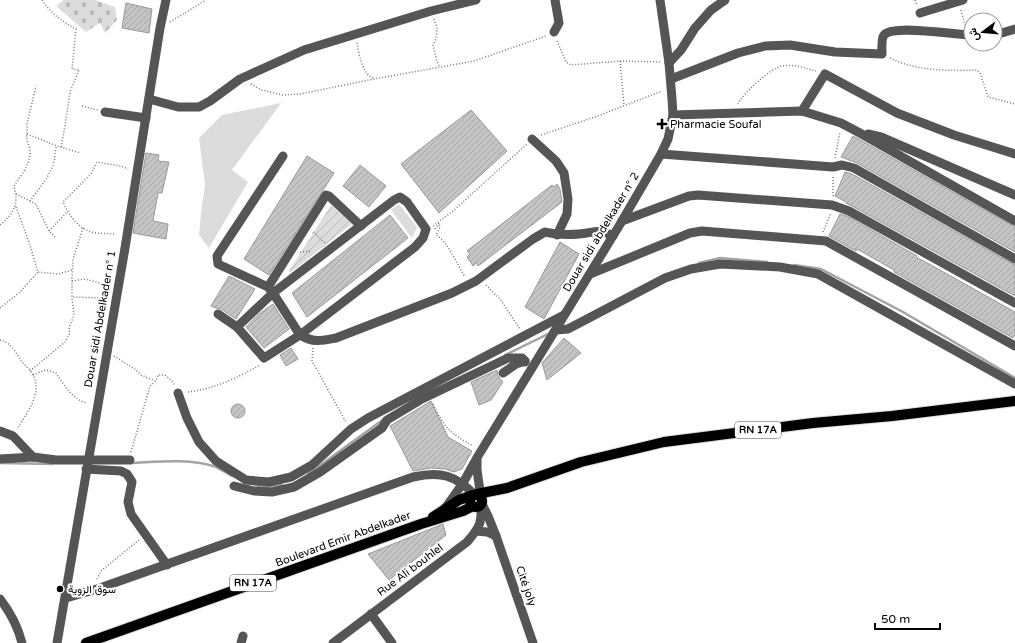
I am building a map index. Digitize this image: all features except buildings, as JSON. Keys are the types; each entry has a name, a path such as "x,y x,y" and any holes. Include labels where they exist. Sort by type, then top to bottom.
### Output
{"main road":[{"name":"RN 17A","path":"421,524 444,509 476,500 581,462 664,442 813,423 892,416 1015,401"},
{"name":"Boulevard Emir Abdelkader","path":"86,643 421,524 463,512 476,500"}],"street":[{"name":"Douar sidi Abdelkader n° 1","path":"57,643 66,598 160,28 166,0"},
{"path":"149,98 178,108 199,107 210,101 240,79 304,50 436,7 476,0"},
{"path":"554,0 559,23 554,32"},
{"name":"Douar sidi abdelkader n° 2","path":"444,509 463,483 478,452 590,274 661,154 668,139 672,115 671,79 660,0"},
{"path":"669,63 681,50 695,28 711,10 725,0"},
{"path":"920,13 961,1"},
{"path":"671,79 738,53 765,46 790,45 834,52 882,54 883,38 885,34 891,32 924,30 963,34"},
{"path":"1003,33 1015,30"},
{"path":"802,111 825,74 897,113 954,135 1015,154"},
{"path":"672,115 802,111 841,123 1015,221"},
{"path":"105,112 146,118"},
{"path":"858,132 880,137 1015,195"},
{"path":"532,139 556,161 564,173 568,199 567,214 557,235"},
{"path":"661,154 854,168 1015,259"},
{"path":"283,156 217,256 218,264 271,290 300,335 311,340 319,341 336,338 452,293 476,281 532,239 545,232 557,235 605,231 613,236"},
{"path":"622,221 689,196 698,195 832,205 849,211 1015,303"},
{"path":"271,290 324,196 329,196 361,226"},
{"path":"218,314 236,327 264,358 300,335 415,248 426,229 407,202 400,197 394,200 361,226 271,290 236,327"},
{"path":"590,274 690,233 702,231 826,241 1015,346"},
{"path":"556,330 568,329 665,278 691,269 720,264 780,267 818,274 1015,384"},
{"path":"178,393 187,418 199,442 216,461 246,480 269,482 291,477 312,465 351,429 368,418 564,315"},
{"path":"234,486 254,491 272,492 294,487 320,472 359,445 382,428 387,420 429,396 508,358 522,358 525,361 529,373"},
{"path":"503,373 516,364 525,361"},
{"path":"0,432 13,436 33,457"},
{"name":"Douar sidi abdelkader n° 2","path":"476,500 476,470 478,452"},
{"path":"0,459 33,457 121,471 127,474 132,482 128,502 131,514 167,565"},
{"path":"87,465 130,460"},
{"path":"66,598 167,565 413,477 427,474 437,474 463,483 476,500 476,531 487,532 496,536"},
{"name":"Cité joly","path":"476,500 488,516 496,536 533,643"},
{"name":"Rue Ali bouhlel","path":"333,643 462,547 476,531"},
{"path":"0,599 20,633 22,643"},
{"path":"371,614 392,643"}],"path":[{"path":"42,0 49,10 61,20 76,29 72,69 79,70 70,92 66,126 61,147"},
{"path":"160,28 206,0"},
{"path":"961,1 964,12"},
{"path":"436,7 437,28 436,39 433,45 436,62 440,67"},
{"path":"240,79 262,90 282,94 300,94 474,61 554,32 562,56 566,62 571,65 620,61 669,63"},
{"path":"354,34 363,65 370,77 374,79"},
{"path":"882,54 901,63 944,71 977,70 980,73 988,97 1015,104"},
{"path":"620,61 624,105"},
{"path":"735,113 739,100 748,90 760,79 781,66 801,67 825,74"},
{"path":"36,86 27,124 26,139 29,146 30,156 24,170 14,186 16,194 16,207 38,272"},
{"path":"82,106 105,112"},
{"path":"826,241 822,234 832,210 834,167 841,123"},
{"path":"27,134 80,153"},
{"path":"30,201 48,176 54,161 54,151 57,146"},
{"path":"114,234 91,232 83,228 67,212 63,202 90,174 97,162 121,166 128,169"},
{"path":"16,194 36,204 49,231 56,238"},
{"path":"0,225 16,207"},
{"path":"49,231 67,212"},
{"path":"431,233 439,223 440,227 436,235 439,236 445,243 467,280 483,282 500,299 517,326 523,332 532,331"},
{"path":"30,371 65,342 70,333 69,328 74,315 72,297 73,259 83,228"},
{"path":"311,230 328,245"},
{"path":"298,252 313,251"},
{"path":"38,272 58,274 72,270"},
{"path":"0,308 19,293 38,272"},
{"path":"72,281 84,280 107,285"},
{"path":"72,297 103,298"},
{"path":"0,340 4,340 13,348 23,365 33,375 37,388 32,403 13,436"},
{"path":"311,340 312,361 337,408 351,429"},
{"path":"106,355 115,356 141,375 156,381"},
{"path":"130,460 150,386 156,381 158,375 165,375 172,382 178,393 202,390 221,384 266,362"},
{"path":"33,375 44,370 56,373 69,392 87,403"},
{"path":"429,396 442,423 453,434 478,452"},
{"path":"97,589 97,580 101,571 129,547 146,535"}],"green space":[{"path":"64,0 95,0 115,7 117,20 105,33 100,23 86,32 56,6"},
{"path":"281,103 232,170 248,182 209,248 199,235 205,185 199,138 222,115"},
{"path":"399,204 417,227 412,238 391,210"},
{"path":"331,205 352,224 290,273 289,271"}],"waterway":[{"path":"699,263 720,258 767,262"},
{"path":"794,265 821,269 903,312 1015,378"},
{"path":"505,355 548,334"},
{"path":"308,474 384,419"},
{"path":"130,463 172,461 194,462 216,467 232,476"},
{"path":"0,463 53,464"},
{"path":"255,485 266,487 282,485"}],"place":[{"name":"Pharmacie Soufal","path":"662,124"},
{"name":"سوق الزوية","path":"60,589"}]}
